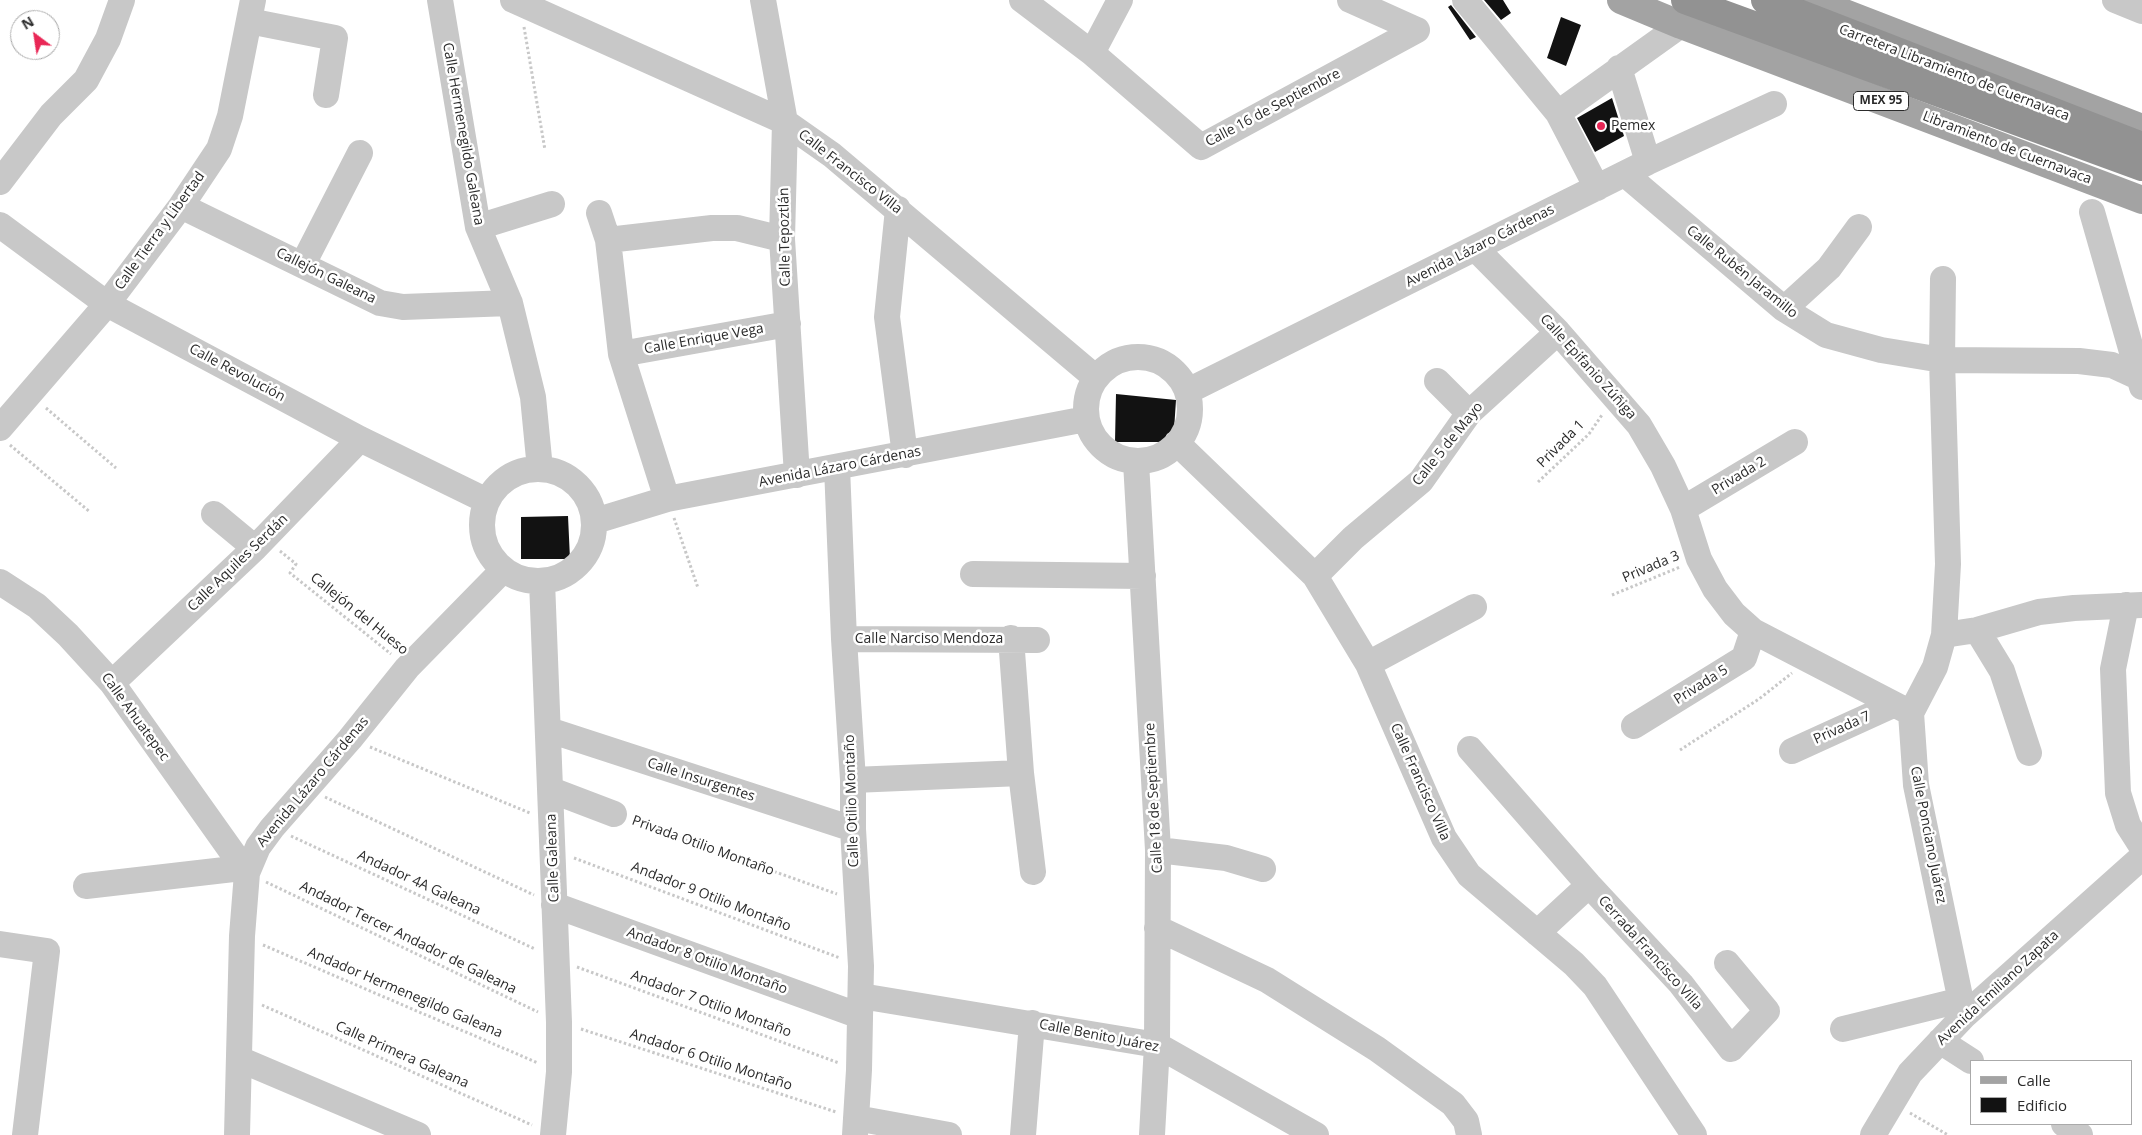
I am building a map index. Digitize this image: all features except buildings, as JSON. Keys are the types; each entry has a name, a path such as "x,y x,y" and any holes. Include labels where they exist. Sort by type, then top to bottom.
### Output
{"highway":[{"name":"Carretera Libramiento de Cuernavaca","path":"1766,0 2142,146"},
{"name":"Carretera Libramiento de Cuernavaca","path":"1683,12 2142,167"}],"main road":[{"name":"Libramiento de Cuernavaca","path":"1621,0 1683,12 2142,200"},
{"path":"1811,0 2142,128"}],"street":[{"path":"0,182 51,115 86,80 108,39 122,0"},
{"name":"Calle Hermenegildo Galeana","path":"440,0 478,227 510,303 534,397 540,468"},
{"name":"Calle Tepoztlán","path":"763,0 785,122 782,239 796,475"},
{"name":"Calle 16 de Septiembre","path":"1022,0 1092,53 1201,147 1417,30 1350,0"},
{"path":"1092,53 1120,0"},
{"path":"1465,0 1558,113 1597,188"},
{"path":"2115,0 2142,11"},
{"name":"Calle Francisco Villa","path":"517,2 785,122 832,155 898,209 1096,378"},
{"path":"251,11 335,38 326,95"},
{"name":"Calle Tierra y Libertad","path":"4,435 30,395 107,304 181,206 219,149 230,116 251,11"},
{"path":"1558,113 1619,68 1683,12"},
{"path":"1619,68 1648,162"},
{"name":"Avenida Lázaro Cárdenas","path":"1188,391 1648,162 1774,104"},
{"path":"303,264 360,152"},
{"name":"Calle Rubén Jaramillo","path":"1625,174 1784,309 1826,335 1881,350 1942,360 2079,361 2112,365 2140,382"},
{"path":"478,227 552,204"},
{"name":"Callejón Galeana","path":"181,206 380,303 403,307 510,303"},
{"path":"898,209 887,317 905,455"},
{"path":"2092,212 2140,382"},
{"path":"599,213 608,240 621,354 667,498"},
{"name":"Calle Revolución","path":"0,225 107,304 360,439 487,501"},
{"path":"608,240 712,228 737,228 782,239"},
{"path":"1784,309 1830,268 1860,228"},
{"name":"Calle Epifanio Zúñiga","path":"1476,249 1558,332 1616,396 1639,425 1663,466 1684,509 1699,558 1715,589 1734,614 1753,631 1902,709"},
{"path":"1902,709 1936,667 1944,635 1948,564 1942,360 1943,279"},
{"name":"Calle Enrique Vega","path":"621,354 788,324"},
{"name":"Calle 5 de Mayo","path":"1315,576 1353,538 1420,481 1469,413 1558,332"},
{"path":"1132,357 1146,357 1159,361 1171,368 1181,379 1188,391 1191,404 1190,419 1186,432 1178,444 1158,457 1136,462 1118,458 1104,449 1092,436 1086,419 1089,391 1096,378 1106,368 1118,361 1132,357"},
{"path":"1437,381 1469,413"},
{"name":"Avenida Lázaro Cárdenas","path":"595,521 667,498 905,455 1086,419"},
{"name":"Calle Aquiles Serdán","path":"112,683 259,543 360,439"},
{"name":"Privada 2","path":"1684,509 1795,442"},
{"name":"Calle Francisco Villa","path":"1178,444 1315,576 1368,664 1444,838 1469,875 1574,964 1595,986 1694,1135"},
{"name":"Calle 18 de Septiembre","path":"1136,462 1158,850 1157,1045 1152,1135"},
{"name":"Calle Otilio Montaño","path":"837,467 844,639 853,780 856,901 861,966 859,1070 855,1127"},
{"path":"540,468 557,472 571,479 583,490 591,505 595,521 590,546 586,555 575,568 559,577 542,581 515,577 503,570 491,556 483,538 482,520 487,501 494,490 515,474 540,468"},
{"path":"214,514 259,543"},
{"name":"Avenida Lázaro Cárdenas","path":"237,1135 244,871 272,828 350,739 407,668 503,570"},
{"path":"972,574 1142,576"},
{"name":"Calle Galeana","path":"542,581 559,1022 559,1072 554,1135"},
{"name":"Calle Ahuatepec","path":"0,582 43,612 68,635 112,683 244,871"},
{"path":"1944,635 1977,630 2038,612 2134,605 2113,669 2118,793 2128,825 2142,847"},
{"path":"1368,664 1474,607"},
{"path":"1977,630 2002,671 2029,753"},
{"name":"Privada 5","path":"1634,726 1744,658 1753,631"},
{"path":"1011,638 1037,640"},
{"name":"Calle Narciso Mendoza","path":"844,639 1011,638 1021,772 1033,872"},
{"name":"Privada 7","path":"1792,751 1902,709"},
{"name":"Calle Ponciano Juárez","path":"1902,709 1962,1008"},
{"name":"Calle Insurgentes","path":"549,730 853,829"},
{"name":"Cerrada Francisco Villa","path":"1470,749 1589,885 1681,984 1732,1049 1767,1011 1728,962"},
{"path":"853,780 1021,772"},
{"name":"Privada Otilio Montaño","path":"551,790 614,814"},
{"path":"1158,850 1226,858 1263,869"},
{"name":"Avenida Emiliano Zapata","path":"1873,1135 1910,1073 1940,1041 1962,1008 2142,857"},
{"path":"86,886 244,871"},
{"name":"Cerrada Francisco Villa","path":"1537,933 1589,885"},
{"name":"Andador 8 Otilio Montaño","path":"554,905 860,1006"},
{"path":"1157,928 1266,980 1376,1049 1453,1104 1466,1122 1470,1135"},
{"path":"0,944 47,951 24,1135"},
{"name":"Calle Benito Juárez","path":"860,1006 1032,1023 1157,1045 1280,1125 1316,1135"},
{"path":"1843,1029 1962,1008"},
{"path":"1023,1135 1032,1023"},
{"path":"1940,1041 1970,1060"},
{"path":"239,1060 418,1135"},
{"path":"2065,1125 2080,1135"},
{"path":"855,1127 950,1135"}],"path":[{"path":"517,2 545,150"},
{"path":"30,395 116,468"},
{"name":"Privada 1","path":"1538,482 1589,434 1616,396"},
{"path":"4,435 90,512"},
{"path":"667,498 698,588"},
{"name":"Callejón del Hueso","path":"259,543 296,564 290,573 356,624 407,668"},
{"name":"Privada 3","path":"1612,595 1699,558"},
{"path":"1680,750 1759,699 1793,672 1800,654"},
{"path":"350,739 552,822"},
{"path":"306,788 554,905"},
{"name":"Privada Otilio Montaño","path":"614,814 856,901"},
{"name":"Andador 4A Galeana","path":"272,828 556,959"},
{"name":"Andador 9 Otilio Montaño","path":"553,850 861,966"},
{"name":"Andador Tercer Andador de Galeana","path":"244,871 559,1022"},
{"name":"Andador Hermenegildo Galeana","path":"242,936 559,1072"},
{"name":"Andador 7 Otilio Montaño","path":"556,959 859,1070"},
{"name":"Calle Primera Galeana","path":"241,995 554,1135"},
{"name":"Andador 6 Otilio Montaño","path":"559,1022 855,1127"},
{"path":"1892,1102 1948,1135"}],"place":[{"name":"Pemex","path":"1601,126"}]}
